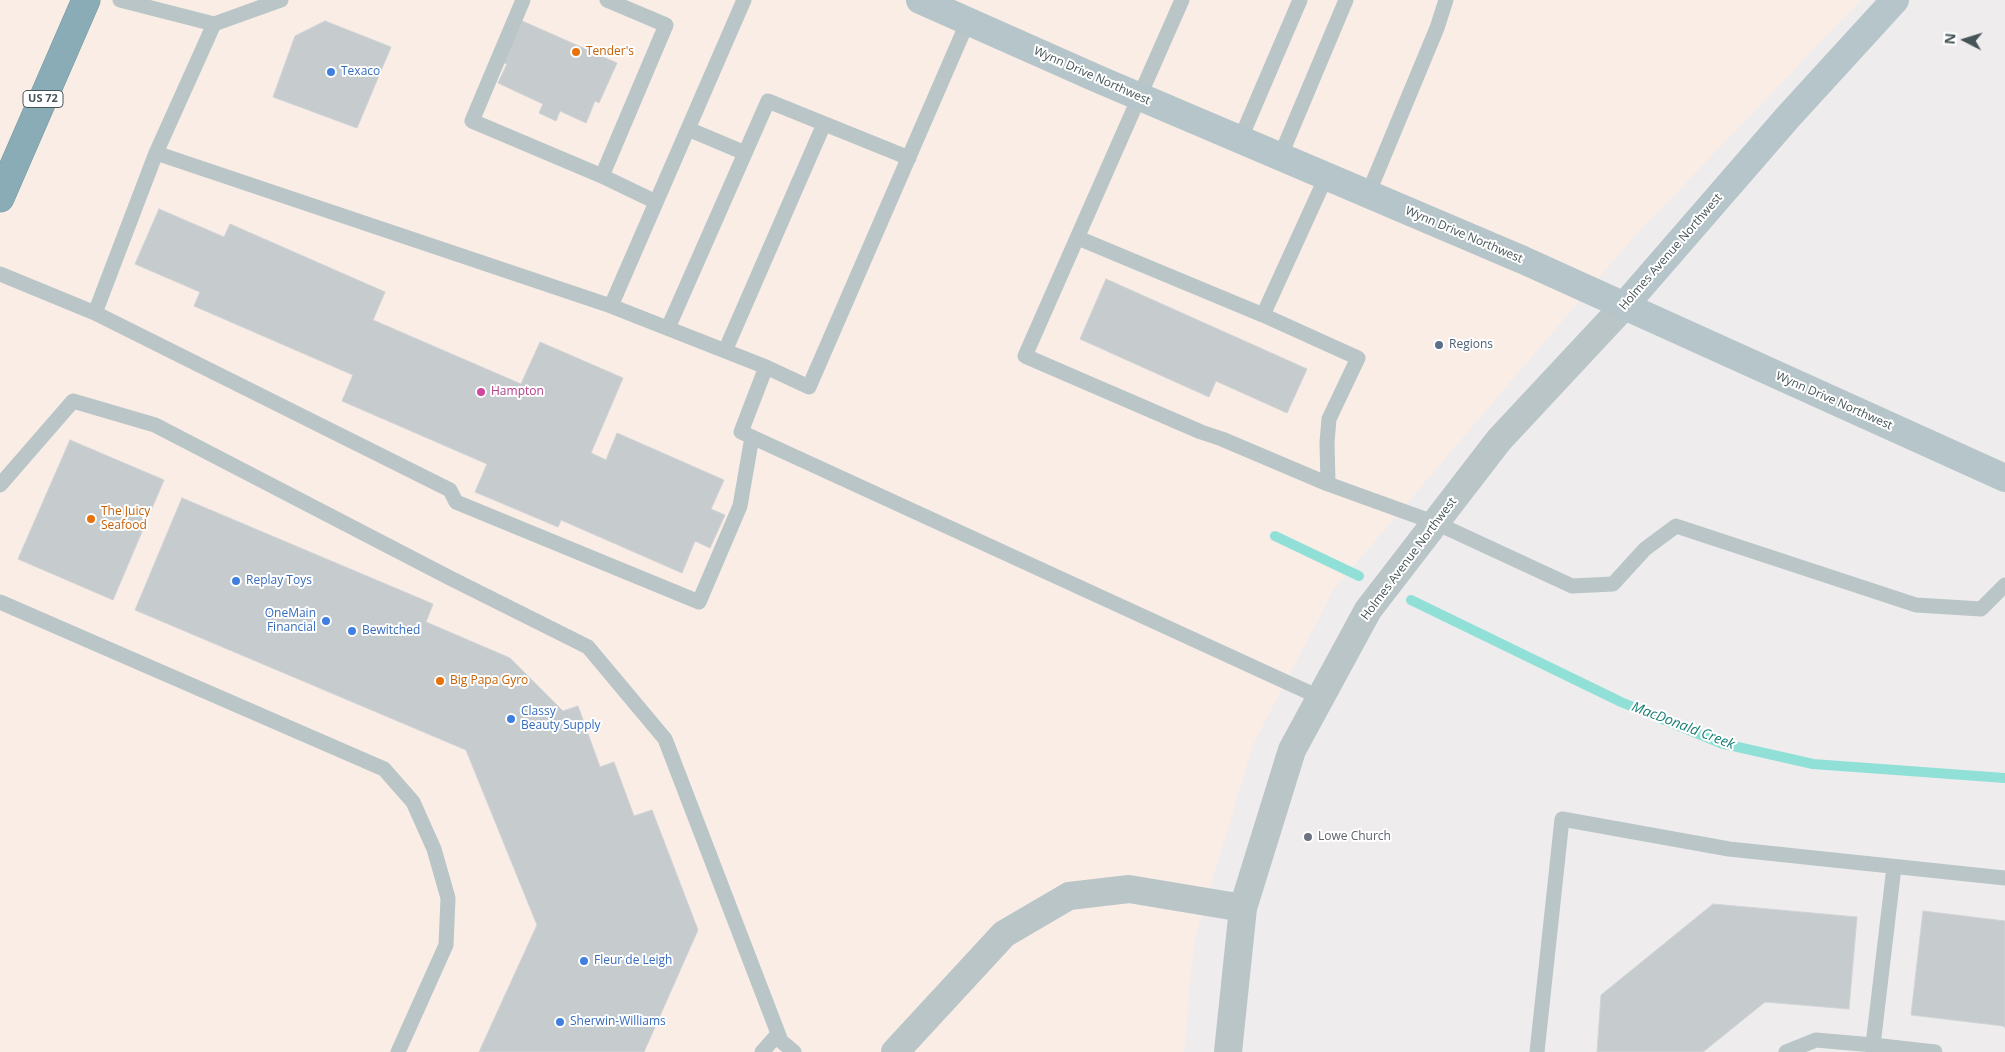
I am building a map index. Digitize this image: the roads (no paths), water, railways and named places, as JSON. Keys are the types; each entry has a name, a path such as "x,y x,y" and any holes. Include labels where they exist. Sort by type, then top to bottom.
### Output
{"highway":[{"name":"US 72","path":"0,198 86,0"}],"street":[{"name":"Wynn Drive Northwest","path":"920,0 1140,97 1524,260 2005,478"},
{"name":"Holmes Avenue Northwest","path":"1228,1052 1243,908 1292,750 1368,610 1499,440 1624,306 1788,117 1895,0"},
{"path":"895,1052 1004,934 1069,896 1129,890 1243,908"}],"lane":[{"path":"120,0 214,24 281,0"},
{"path":"523,0 472,121 602,176 656,202"},
{"path":"602,176 666,25 607,0"},
{"path":"610,306 744,0"},
{"path":"1182,0 1025,356 1201,432 1328,484 1436,522 1572,586 1613,584 1645,549 1676,526 1916,605 1981,609 2005,585"},
{"path":"1240,140 1300,0"},
{"path":"1280,157 1346,0"},
{"path":"1368,194 1437,28 1446,0"},
{"path":"156,154 610,306 766,367 809,387 968,21"},
{"path":"95,313 156,154 214,24"},
{"path":"668,328 768,100 909,158"},
{"path":"725,351 824,124"},
{"path":"688,128 745,153"},
{"path":"1264,315 1326,176"},
{"path":"1078,238 1264,315 1358,358 1329,419 1327,442 1328,484"},
{"path":"0,274 95,313 450,490 456,502 699,602 740,506 752,437"},
{"path":"766,367 741,432 1321,698"},
{"path":"0,485 73,401 155,425 450,578 588,647 665,738 778,1034 781,1041 794,1052"},
{"path":"0,602 384,769 413,802 434,849 448,898 446,945 398,1052"},
{"path":"1537,1052 1562,819 1729,849 2005,878"},
{"path":"1874,1045 1894,867"},
{"path":"762,1052 778,1034"},
{"path":"1786,1052 1816,1040 1935,1052"}],"waterway":[{"name":"MacDonald Creek","path":"1275,536 1359,576"},
{"name":"MacDonald Creek","path":"1411,600 1621,702 1720,743 1813,764 2005,778"}],"place":[{"name":"Tender's","path":"576,52"},
{"name":"Texaco","path":"331,72"},
{"name":"Regions","path":"1439,345"},
{"name":"Hampton","path":"481,392"},
{"name":"The Juicy Seafood","path":"91,519"},
{"name":"Replay Toys","path":"236,581"},
{"name":"OneMain Financial","path":"326,621"},
{"name":"Bewitched","path":"352,631"},
{"name":"Big Papa Gyro","path":"440,681"},
{"name":"Classy Beauty Supply","path":"511,719"},
{"name":"Lowe Church","path":"1308,837"},
{"name":"Fleur de Leigh","path":"584,961"},
{"name":"Sherwin-Williams","path":"560,1022"}]}
